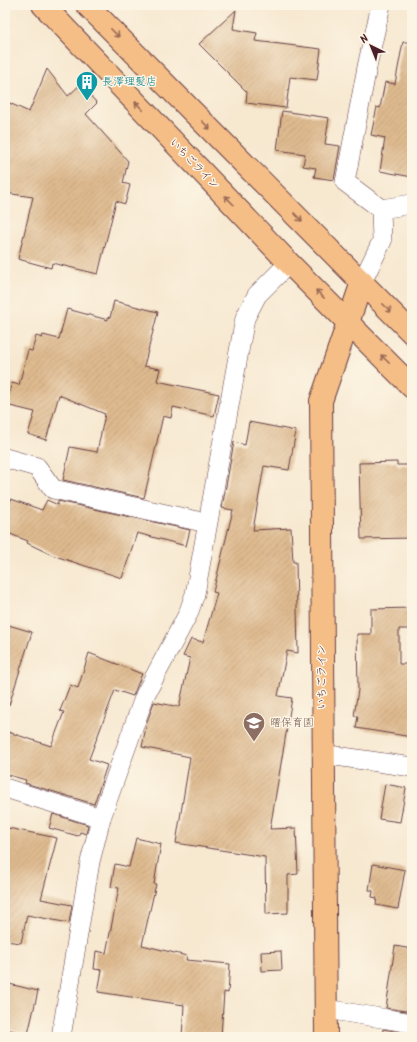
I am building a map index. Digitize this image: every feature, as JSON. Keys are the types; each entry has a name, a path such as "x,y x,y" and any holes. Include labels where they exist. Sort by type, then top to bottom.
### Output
{"highway":[{"name":"いちごライン","path":"43,5 289,263 347,321"},
{"path":"87,5 412,333"},
{"name":"いちごライン","path":"326,1037 322,754 321,401 347,321 362,282"},
{"path":"347,321 412,387"}],"street":[{"path":"381,5 368,62 345,182 381,209 412,204"},
{"path":"362,282 382,241 381,209"},
{"path":"61,1037 90,862 101,818 145,694 190,607 200,571 207,523 245,318 257,295 289,263"},
{"path":"5,458 37,467 53,489 207,523"},
{"path":"322,754 412,766"},
{"path":"5,788 101,818"},
{"path":"326,1009 412,1023"}],"building":[{"path":"236,10 233,29 257,33 255,41 321,49 317,80 290,77 286,108 246,103 247,92 199,44"},
{"path":"403,42 412,42 412,177 380,171 385,138 371,135 377,107 380,108 385,82 395,84"},
{"path":"47,69 68,96 80,85 97,103 86,114 128,161 123,183 130,185 125,204 116,201 98,274 52,263 51,268 18,259 33,197 5,193 5,101 29,112"},
{"path":"282,111 329,118 325,144 340,146 334,180 314,177 316,168 303,166 305,154 277,150"},
{"path":"114,301 158,312 144,366 160,369 157,381 219,394 214,416 173,407 171,418 163,416 144,498 63,480 70,447 97,452 105,414 59,395 46,440 28,434 35,412 6,405 12,383 19,385 28,350 32,351 36,336 42,338 43,335 59,339 67,309 108,320 108,317 110,318"},
{"path":"249,422 296,431 289,470 264,466 253,530 291,528 293,562 296,562 298,653 287,651 278,696 292,698 270,829 296,828 298,874 288,875 288,913 266,914 265,857 176,843 190,757 142,747 147,722 154,702 179,707 190,658 183,656 191,639 203,642 217,593 213,592 233,510 222,508 234,442 245,445"},
{"path":"397,462 397,465 412,465 412,538 361,539 359,463"},
{"path":"11,499 42,510 47,500 58,505 58,501 190,530 186,546 137,533 122,578 52,555 27,543 28,541 5,532 5,515"},
{"path":"412,608 412,629 399,629 399,664 412,664 412,737 356,728 358,716 354,716 358,690 357,634 371,634 371,609"},
{"path":"5,624 32,632 9,705 5,704"},
{"path":"89,653 142,674 133,696 115,690 89,759 107,765 94,804 25,783 26,780 5,774 5,731 51,746 64,712 60,711 70,685 78,688"},
{"path":"385,784 406,788 400,822 379,819"},
{"path":"53,814 88,825 86,834 80,832 78,836 49,828"},
{"path":"8,828 57,838 41,899 72,905 69,923 27,915 21,943 5,941 5,842"},
{"path":"136,838 161,844 154,884 156,884 142,945 187,956 186,960 230,964 228,993 224,992 221,1037 182,1037 184,1005 98,992 102,970 94,969 96,951 106,953 119,888 111,887 115,864 129,867"},
{"path":"373,864 405,870 398,909 376,905 377,898 372,897 373,891 369,890"},
{"path":"395,946 412,949 412,1012 386,1008"},
{"path":"281,951 282,970 262,971 261,952"},
{"path":"5,983 38,991 28,1034 5,1029"},
{"path":"383,1029 412,1034 412,1037 382,1037"}],"place":[{"name":"長澤理髪店","path":"87,102"},
{"name":"曙保育園","path":"254,742"}]}
